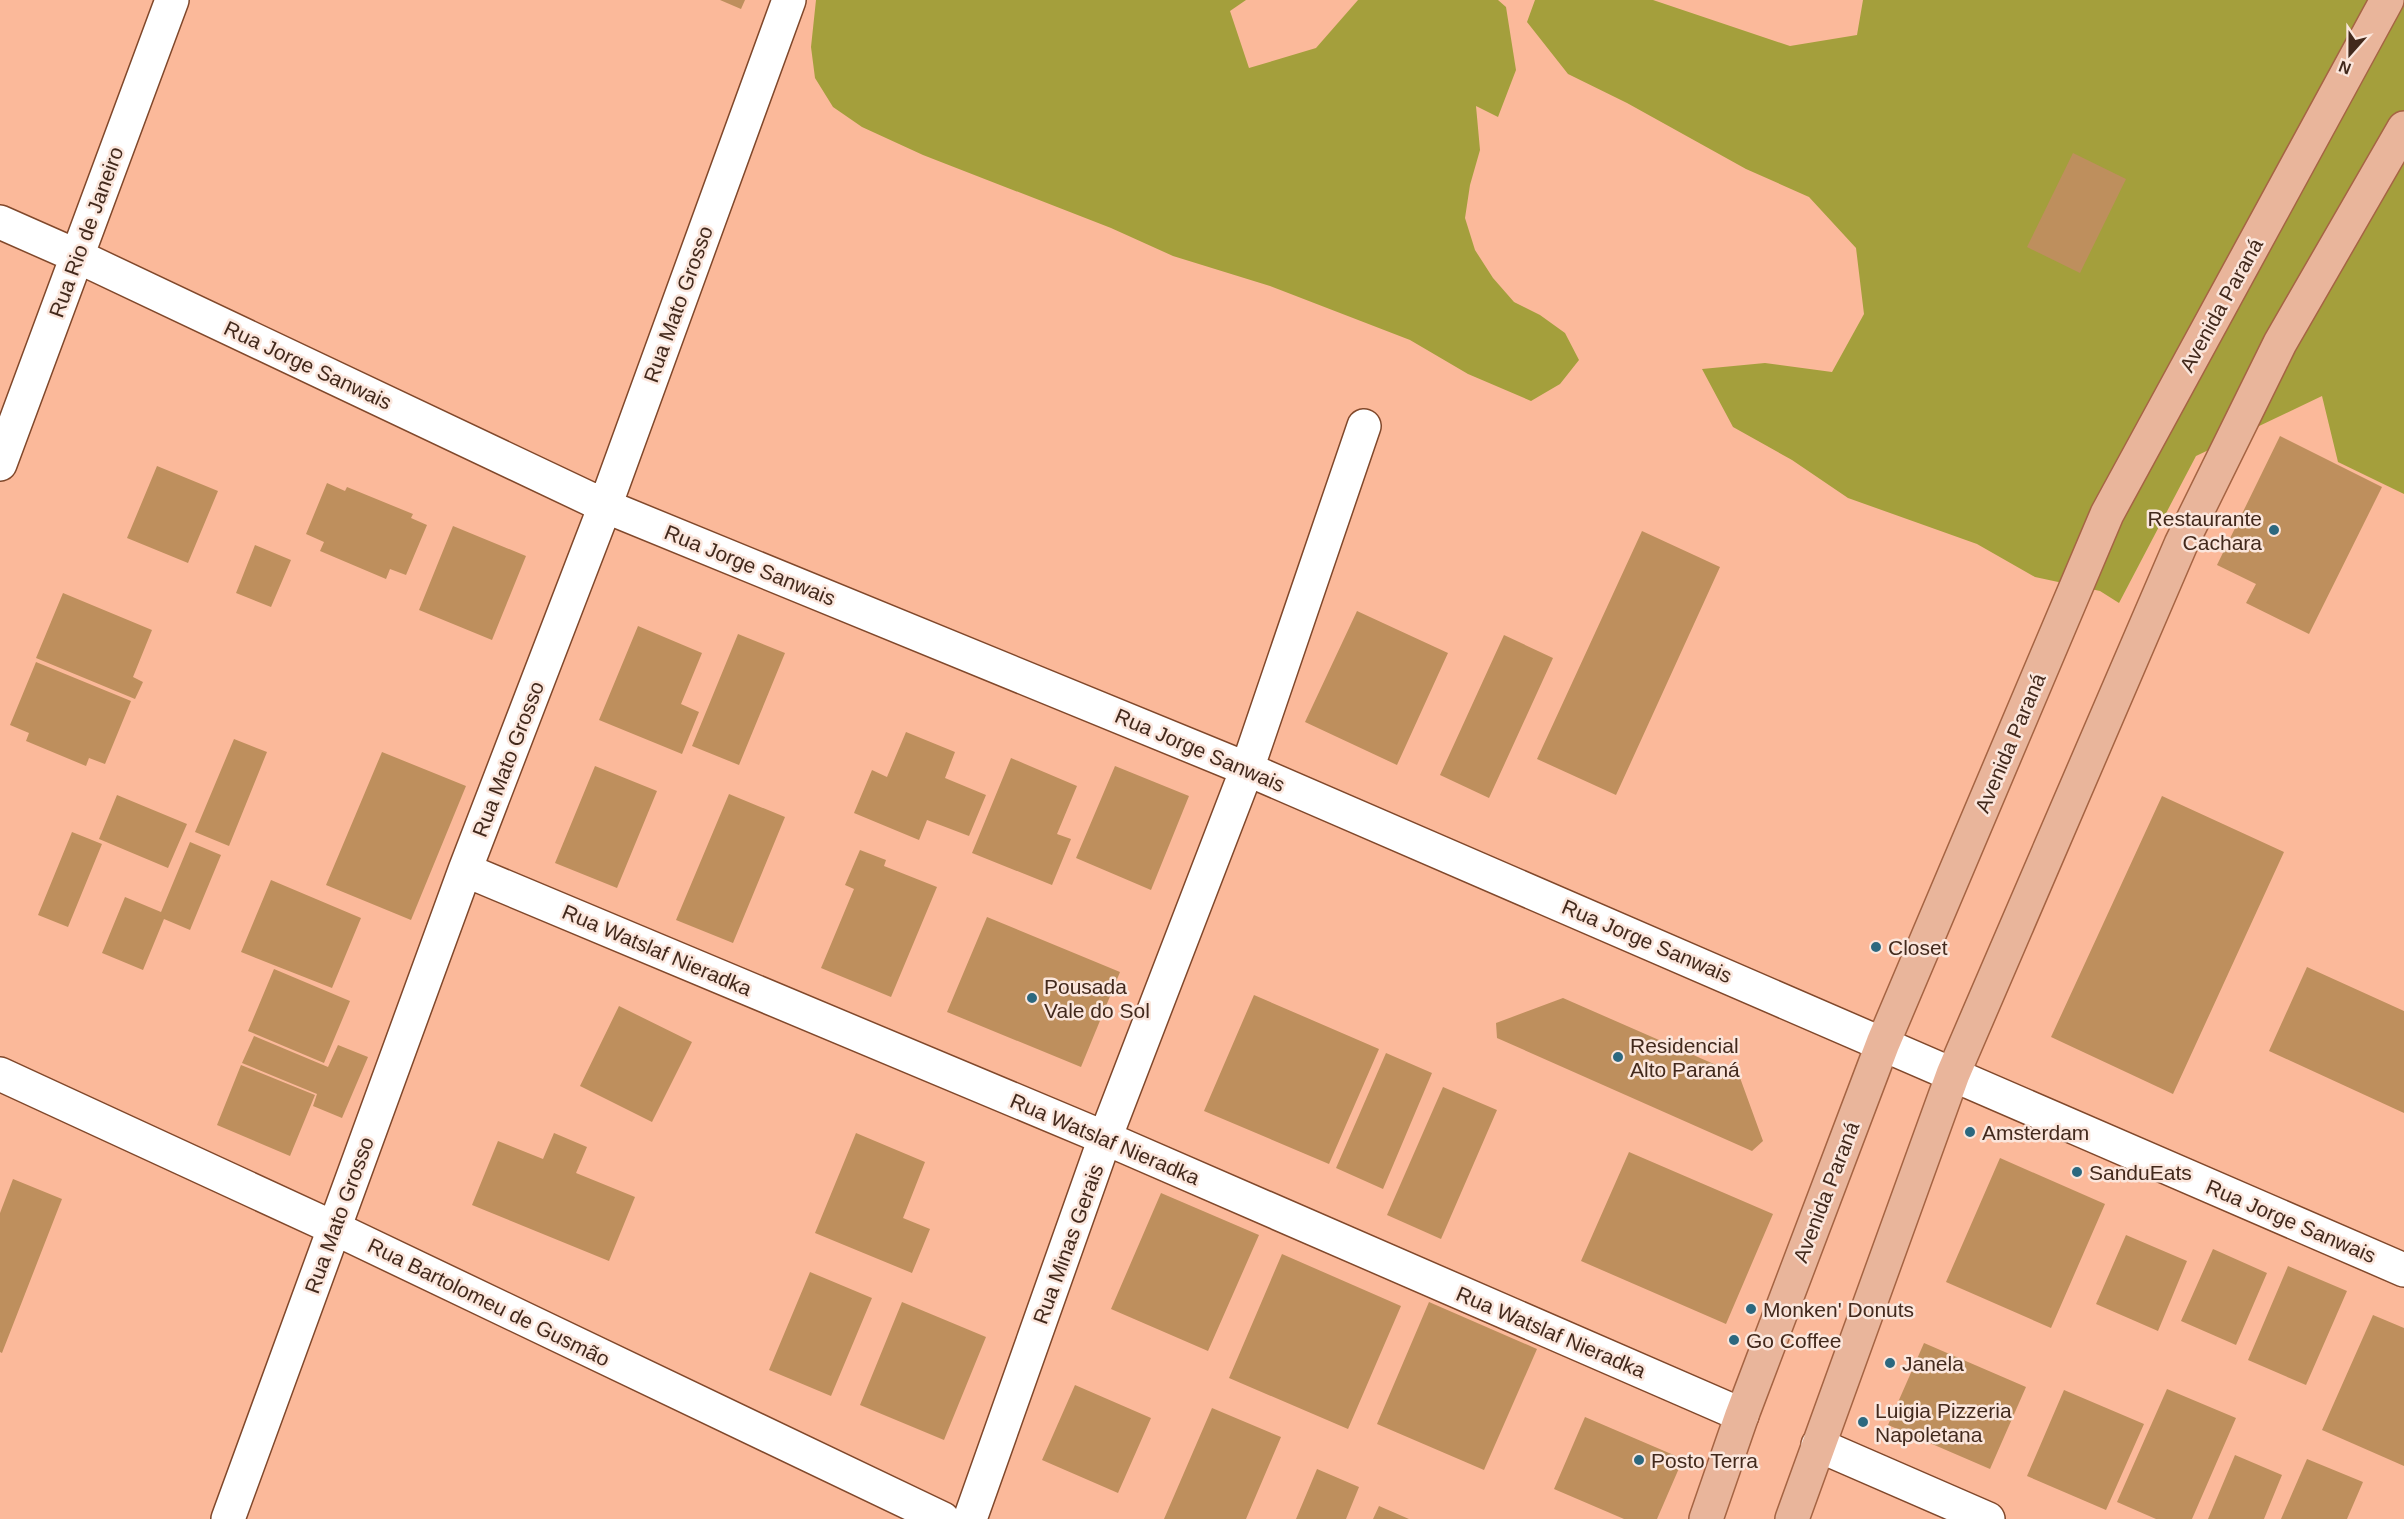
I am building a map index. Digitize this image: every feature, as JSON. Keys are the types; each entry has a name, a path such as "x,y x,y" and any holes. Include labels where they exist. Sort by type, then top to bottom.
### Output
{"main road":[{"name":"Avenida Paraná","path":"1706,1519 1742,1415 1883,1042 2107,514 2387,0"},
{"path":"1791,1519 1953,1074 2181,544 2280,343 2404,128"}],"street":[{"name":"Rua Rio de Janeiro","path":"0,464 172,0"},
{"name":"Rua Mato Grosso","path":"228,1519 465,870 605,506 789,0"},
{"name":"Rua Jorge Sanwais","path":"0,222 77,256 605,506 1247,769 1883,1042 2404,1270"},
{"name":"Rua Minas Gerais","path":"970,1519 1105,1138 1247,769 1364,426"},
{"name":"Rua Watslaf Nieradka","path":"465,870 1105,1138 1742,1415"},
{"name":"Rua Bartolomeu de Gusmão","path":"0,1074 334,1228 943,1519"},
{"path":"1818,1444 1988,1519"}],"shaded area":[{"path":"816,0 1246,0 1230,11 1249,68 1316,48 1358,0 1498,0 1506,7 1516,70 1498,117 1476,106 1480,150 1470,185 1465,218 1475,250 1493,278 1514,302 1540,315 1565,333 1579,360 1560,384 1531,401 1468,374 1410,340 1270,286 1173,256 1111,228 923,155 862,127 833,107 815,78 811,47"},
{"path":"1535,0 1653,0 1790,46 1857,35 1863,0 2404,0 2404,494 2338,462 2322,396 2196,456 2119,603 2100,591 2035,577 1977,544 1848,498 1792,460 1733,427 1702,369 1765,363 1832,372 1864,314 1856,248 1809,197 1746,169 1627,103 1568,74 1527,22"}],"building":[{"path":"720,0 745,0 741,9"},
{"path":"2073,153 2126,179 2080,273 2027,247"},
{"path":"2280,436 2382,487 2309,634 2246,603 2256,584 2217,565"},
{"path":"157,466 218,491 188,563 127,538"},
{"path":"327,483 345,491 347,487 413,514 411,518 427,525 406,575 390,569 386,579 320,551 324,542 306,534"},
{"path":"453,526 526,556 492,640 419,610"},
{"path":"1642,531 1720,567 1616,795 1537,759"},
{"path":"255,545 291,560 271,607 236,593"},
{"path":"63,593 152,630 133,677 143,682 135,699 36,658"},
{"path":"1357,611 1448,653 1397,765 1305,722"},
{"path":"638,626 702,653 681,704 699,712 682,754 599,720"},
{"path":"738,634 785,653 739,765 692,746"},
{"path":"1504,635 1553,658 1489,798 1440,775"},
{"path":"36,662 131,701 105,764 89,758 86,766 26,741 29,733 10,725"},
{"path":"906,732 955,752 945,778 986,795 969,836 927,820 919,840 854,813 872,770 887,777"},
{"path":"234,739 267,752 229,846 195,832"},
{"path":"382,752 466,786 411,920 326,885"},
{"path":"1011,758 1077,786 1057,834 1071,839 1052,885 972,853"},
{"path":"595,766 657,791 617,888 555,863"},
{"path":"1115,766 1189,796 1151,890 1076,858"},
{"path":"729,794 785,817 733,943 676,920"},
{"path":"117,795 187,824 168,868 99,839"},
{"path":"2162,796 2284,852 2173,1094 2051,1037"},
{"path":"72,832 102,844 68,927 38,915"},
{"path":"190,842 221,855 190,930 164,919 143,970 102,953 125,897 161,912"},
{"path":"860,850 886,860 884,866 937,887 891,997 821,968 854,889 845,885"},
{"path":"271,880 361,918 332,988 241,952"},
{"path":"987,917 1120,972 1081,1067 947,1012"},
{"path":"2307,967 2404,1011 2404,1113 2269,1051"},
{"path":"274,969 350,1001 324,1063 248,1031"},
{"path":"1254,995 1379,1049 1329,1164 1204,1111"},
{"name":"Residencial Alto Paraná","path":"1563,998 1739,1075 1763,1141 1752,1151 1497,1038 1496,1023"},
{"path":"619,1006 692,1042 652,1122 580,1086"},
{"path":"254,1036 328,1067 338,1045 368,1057 342,1118 313,1106 317,1094 242,1063"},
{"path":"1386,1053 1432,1073 1383,1189 1336,1168"},
{"path":"241,1065 315,1095 290,1156 217,1125"},
{"path":"1443,1087 1497,1110 1441,1239 1387,1215"},
{"path":"554,1133 587,1147 576,1173 635,1197 609,1261 472,1205 498,1141 543,1159"},
{"path":"856,1133 925,1162 903,1218 930,1229 912,1273 815,1233"},
{"path":"1629,1152 1773,1214 1726,1324 1581,1261"},
{"path":"2000,1158 2105,1204 2051,1328 1946,1282"},
{"path":"13,1179 62,1199 2,1353 0,1352 0,1213"},
{"path":"1161,1193 1259,1235 1208,1351 1111,1309"},
{"path":"2126,1235 2187,1261 2158,1331 2096,1304"},
{"path":"2213,1249 2267,1273 2236,1345 2181,1321"},
{"path":"1282,1254 1401,1306 1348,1429 1229,1378"},
{"path":"2288,1266 2347,1291 2306,1385 2248,1360"},
{"path":"810,1272 872,1298 831,1396 769,1370"},
{"path":"902,1302 986,1337 944,1440 860,1405"},
{"path":"1429,1302 1537,1349 1484,1470 1377,1424"},
{"path":"2373,1315 2404,1328 2404,1466 2322,1430"},
{"path":"1924,1343 2026,1387 1990,1469 1888,1425"},
{"path":"1075,1385 1151,1418 1118,1493 1042,1460"},
{"path":"2167,1389 2236,1418 2192,1519 2156,1519 2117,1502"},
{"path":"2064,1390 2144,1424 2106,1510 2027,1476"},
{"path":"1212,1408 1281,1437 1246,1519 1164,1519"},
{"path":"1585,1417 1683,1459 1657,1519 1624,1519 1554,1489"},
{"path":"2235,1455 2282,1475 2264,1519 2208,1519"},
{"path":"2307,1459 2363,1482 2347,1519 2281,1519"},
{"path":"1317,1469 1359,1487 1346,1519 1296,1519"},
{"path":"1379,1506 1409,1519 1373,1519"}],"place":[{"name":"Restaurante Cachara","path":"2274,530"},
{"name":"Closet","path":"1876,947"},
{"name":"Pousada Vale do Sol","path":"1032,998"},
{"name":"Residencial Alto Paraná","path":"1618,1057"},
{"name":"Amsterdam","path":"1970,1132"},
{"name":"SanduEats","path":"2077,1172"},
{"name":"Monken' Donuts","path":"1751,1309"},
{"name":"Go Coffee","path":"1734,1340"},
{"name":"Janela","path":"1890,1363"},
{"name":"Luigia Pizzeria Napoletana","path":"1863,1422"},
{"name":"Posto Terra","path":"1639,1460"}]}
